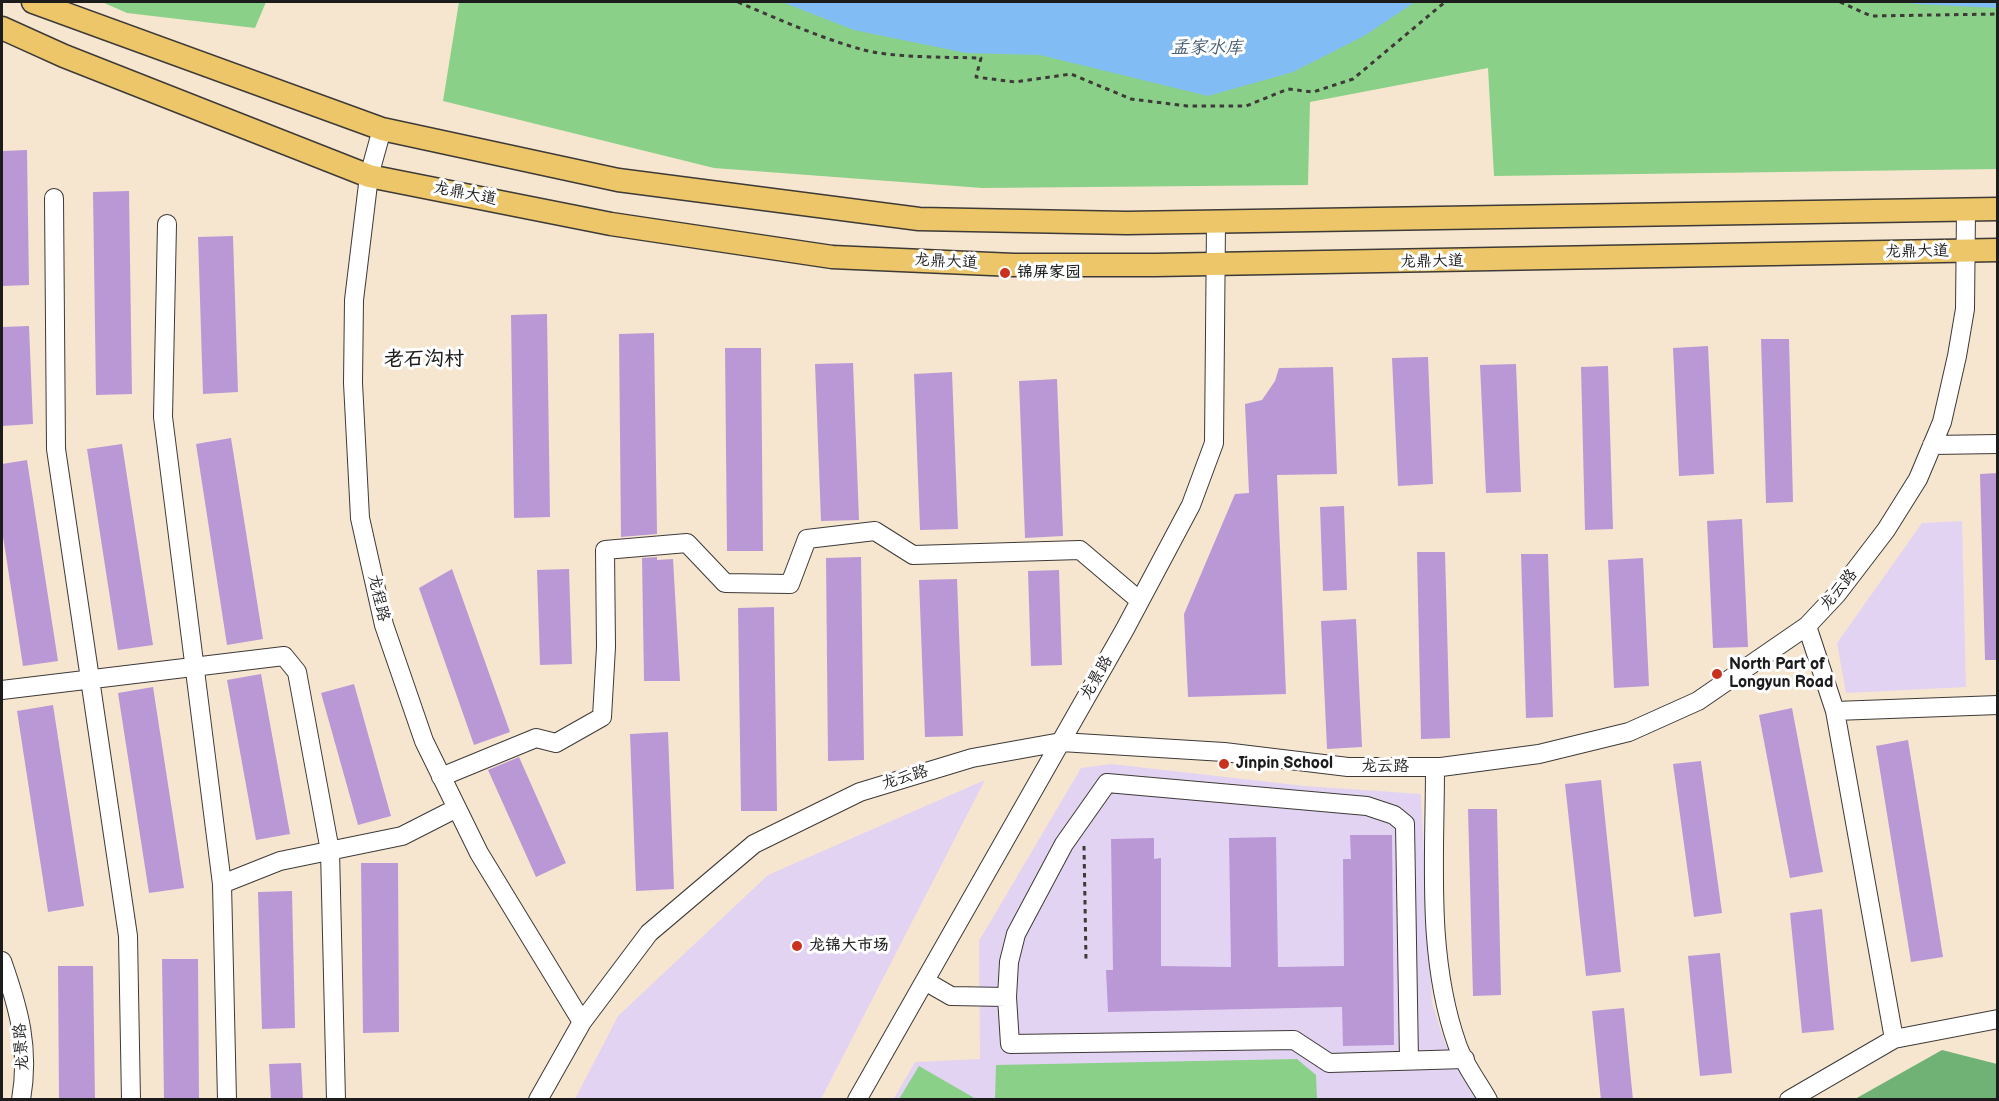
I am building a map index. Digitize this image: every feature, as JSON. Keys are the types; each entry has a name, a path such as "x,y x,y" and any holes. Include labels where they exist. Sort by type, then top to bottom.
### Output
{"main road":[{"path":"33,2 382,129 618,180 919,219 1127,224 1998,209"},
{"name":"龙鼎大道","path":"2,28 64,56 369,176 611,224 832,257 1014,265 1215,264 1998,250"}],"street":[{"name":"龙程路","path":"382,129 369,176 354,300 353,383 360,518 384,625 424,741 479,853 582,1022"},
{"path":"54,198 57,449 128,936 131,1100"},
{"name":"龙云路","path":"538,1100 582,1022 649,933 754,844 860,792 972,758 1061,742 1224,752 1348,767 1435,767 1539,754 1629,732 1698,701 1807,626 1837,594 1886,530 1918,479 1942,422 1957,356 1965,309 1966,210"},
{"name":"龙景路","path":"857,1100 1061,742 1191,505 1214,443 1216,222"},
{"path":"167,224 163,417 222,884 227,1100"},
{"path":"1932,445 1998,444"},
{"path":"441,777 536,738 556,743 602,717 606,647 604,550 687,543 725,583 789,584 807,539 875,531 913,555 1080,550 1140,601"},
{"path":"1807,626 1835,711 1894,1039"},
{"path":"2,690 284,656 297,672 330,851 336,1100"},
{"path":"1835,711 1998,705"},
{"path":"1435,767 1435,909 1440,986 1457,1046 1488,1100"},
{"path":"1409,1060 1405,824 1394,815 1367,806 1107,783 1064,844 1016,934 1009,962 1006,997 1010,1044 1294,1040 1329,1063 1465,1059"},
{"path":"222,884 280,861 402,836 457,808"},
{"name":"龙景路","path":"2,961 19,1011 26,1070 21,1100"},
{"path":"925,981 951,996 1006,997"},
{"path":"1789,1100 1894,1039 1998,1019"}],"path":[{"path":"738,2 796,27 862,50 981,58 976,77 1015,82 1071,74 1131,99 1187,106 1246,106 1288,90 1313,92 1353,79 1445,2"},
{"path":"1840,2 1871,16 1998,14"},
{"path":"1084,814 1086,960"}],"shaded area":[{"path":"1962,521 1966,687 1846,693 1837,643 1922,523"},
{"path":"1111,764 1305,786 1421,794 1432,1003 1445,1043 1476,1099 893,1100 915,1062 980,1059 979,941 1081,768"},
{"name":"龙锦大市场","path":"985,780 821,1099 575,1099 618,1016 768,875"}],"green space":[{"path":"102,2 266,2 255,28 127,13"},
{"path":"459,2 1997,2 1997,169 1494,176 1488,68 1310,102 1308,185 982,188 714,168 443,101"},
{"path":"1942,1050 1997,1064 1997,1099 1855,1099"},
{"path":"1297,1059 1316,1075 1317,1099 995,1099 996,1065"},
{"path":"919,1066 976,1099 899,1099"}],"water":[{"name":"孟家水库","path":"782,2 1415,2 1364,36 1293,72 1208,96 1040,55 966,53 854,30"},
{"path":"1904,2 1997,2 1997,8 1916,4"}],"building":[{"path":"27,150 29,285 2,286 2,151"},
{"path":"129,191 132,394 96,395 93,192"},
{"path":"233,236 238,392 203,394 198,237"},
{"path":"547,314 550,517 514,518 511,315"},
{"path":"29,326 33,424 2,426 2,327"},
{"path":"654,333 657,534 621,537 619,334"},
{"path":"1761,339 1789,339 1793,502 1766,503"},
{"path":"1708,346 1714,474 1679,476 1673,348"},
{"path":"725,348 761,348 763,551 727,551"},
{"path":"1428,357 1433,484 1398,486 1392,358"},
{"path":"853,363 859,520 821,521 815,364"},
{"path":"1516,364 1521,492 1486,493 1480,365"},
{"path":"1608,366 1613,529 1585,530 1581,367"},
{"path":"1333,367 1337,474 1277,475 1286,694 1188,697 1184,614 1235,494 1249,493 1245,404 1262,400 1275,381 1279,368"},
{"path":"952,372 958,529 920,530 914,374"},
{"path":"1057,379 1063,536 1025,538 1019,381"},
{"path":"231,438 263,639 227,645 196,444"},
{"path":"122,444 153,645 118,650 87,449"},
{"path":"27,460 58,661 23,666 2,530 2,464"},
{"path":"1998,473 1998,660 1985,660 1980,474"},
{"path":"1344,506 1347,590 1323,591 1320,507"},
{"path":"1742,519 1748,647 1713,648 1707,521"},
{"path":"1417,552 1445,552 1450,738 1421,739"},
{"path":"1521,554 1548,554 1553,717 1526,718"},
{"path":"657,557 657,560 673,559 680,681 644,681 642,558"},
{"path":"861,557 864,760 828,761 826,558"},
{"path":"1643,558 1649,686 1614,688 1608,560"},
{"path":"452,569 510,732 474,745 419,588"},
{"path":"569,569 572,664 540,665 537,570"},
{"path":"1059,570 1062,665 1031,666 1028,571"},
{"path":"957,579 963,736 925,737 919,580"},
{"path":"774,607 777,811 741,811 738,608"},
{"path":"1356,619 1362,747 1327,749 1321,621"},
{"path":"261,674 290,834 256,840 227,680"},
{"path":"354,684 391,816 358,825 321,693"},
{"path":"153,687 184,888 149,893 118,693"},
{"path":"53,705 84,906 48,912 17,711"},
{"path":"1792,708 1823,872 1790,878 1759,715"},
{"path":"668,732 674,889 636,891 630,734"},
{"path":"1908,740 1943,957 1911,962 1876,746"},
{"path":"519,757 566,863 536,877 488,770"},
{"path":"1701,761 1722,913 1694,917 1673,764"},
{"path":"1601,780 1621,972 1586,976 1565,784"},
{"path":"1468,809 1497,809 1501,995 1473,996"},
{"path":"1350,835 1392,835 1394,1045 1343,1046 1342,1007 1108,1012 1106,970 1113,970 1111,839 1154,838 1154,859 1161,858 1161,966 1231,967 1229,838 1276,837 1278,967 1344,966 1343,859 1351,859"},
{"path":"361,863 398,863 399,1032 363,1033"},
{"path":"292,891 295,1028 262,1029 258,892"},
{"path":"1822,909 1834,1030 1802,1033 1790,913"},
{"path":"1720,953 1732,1073 1700,1076 1688,956"},
{"path":"162,959 198,959 199,1100 164,1100"},
{"path":"58,966 93,966 95,1100 59,1100"},
{"path":"1624,1008 1633,1100 1601,1100 1592,1011"},
{"path":"301,1063 303,1100 271,1100 269,1064"}],"place":[{"name":"锦屏家园","path":"1005,273"},
{"name":"North Part of Longyun Road","path":"1717,674"},
{"name":"Jinpin School","path":"1224,764"},
{"name":"龙锦大市场","path":"797,946"}],"district":[{"name":"老石沟村","path":"424,360"}]}
